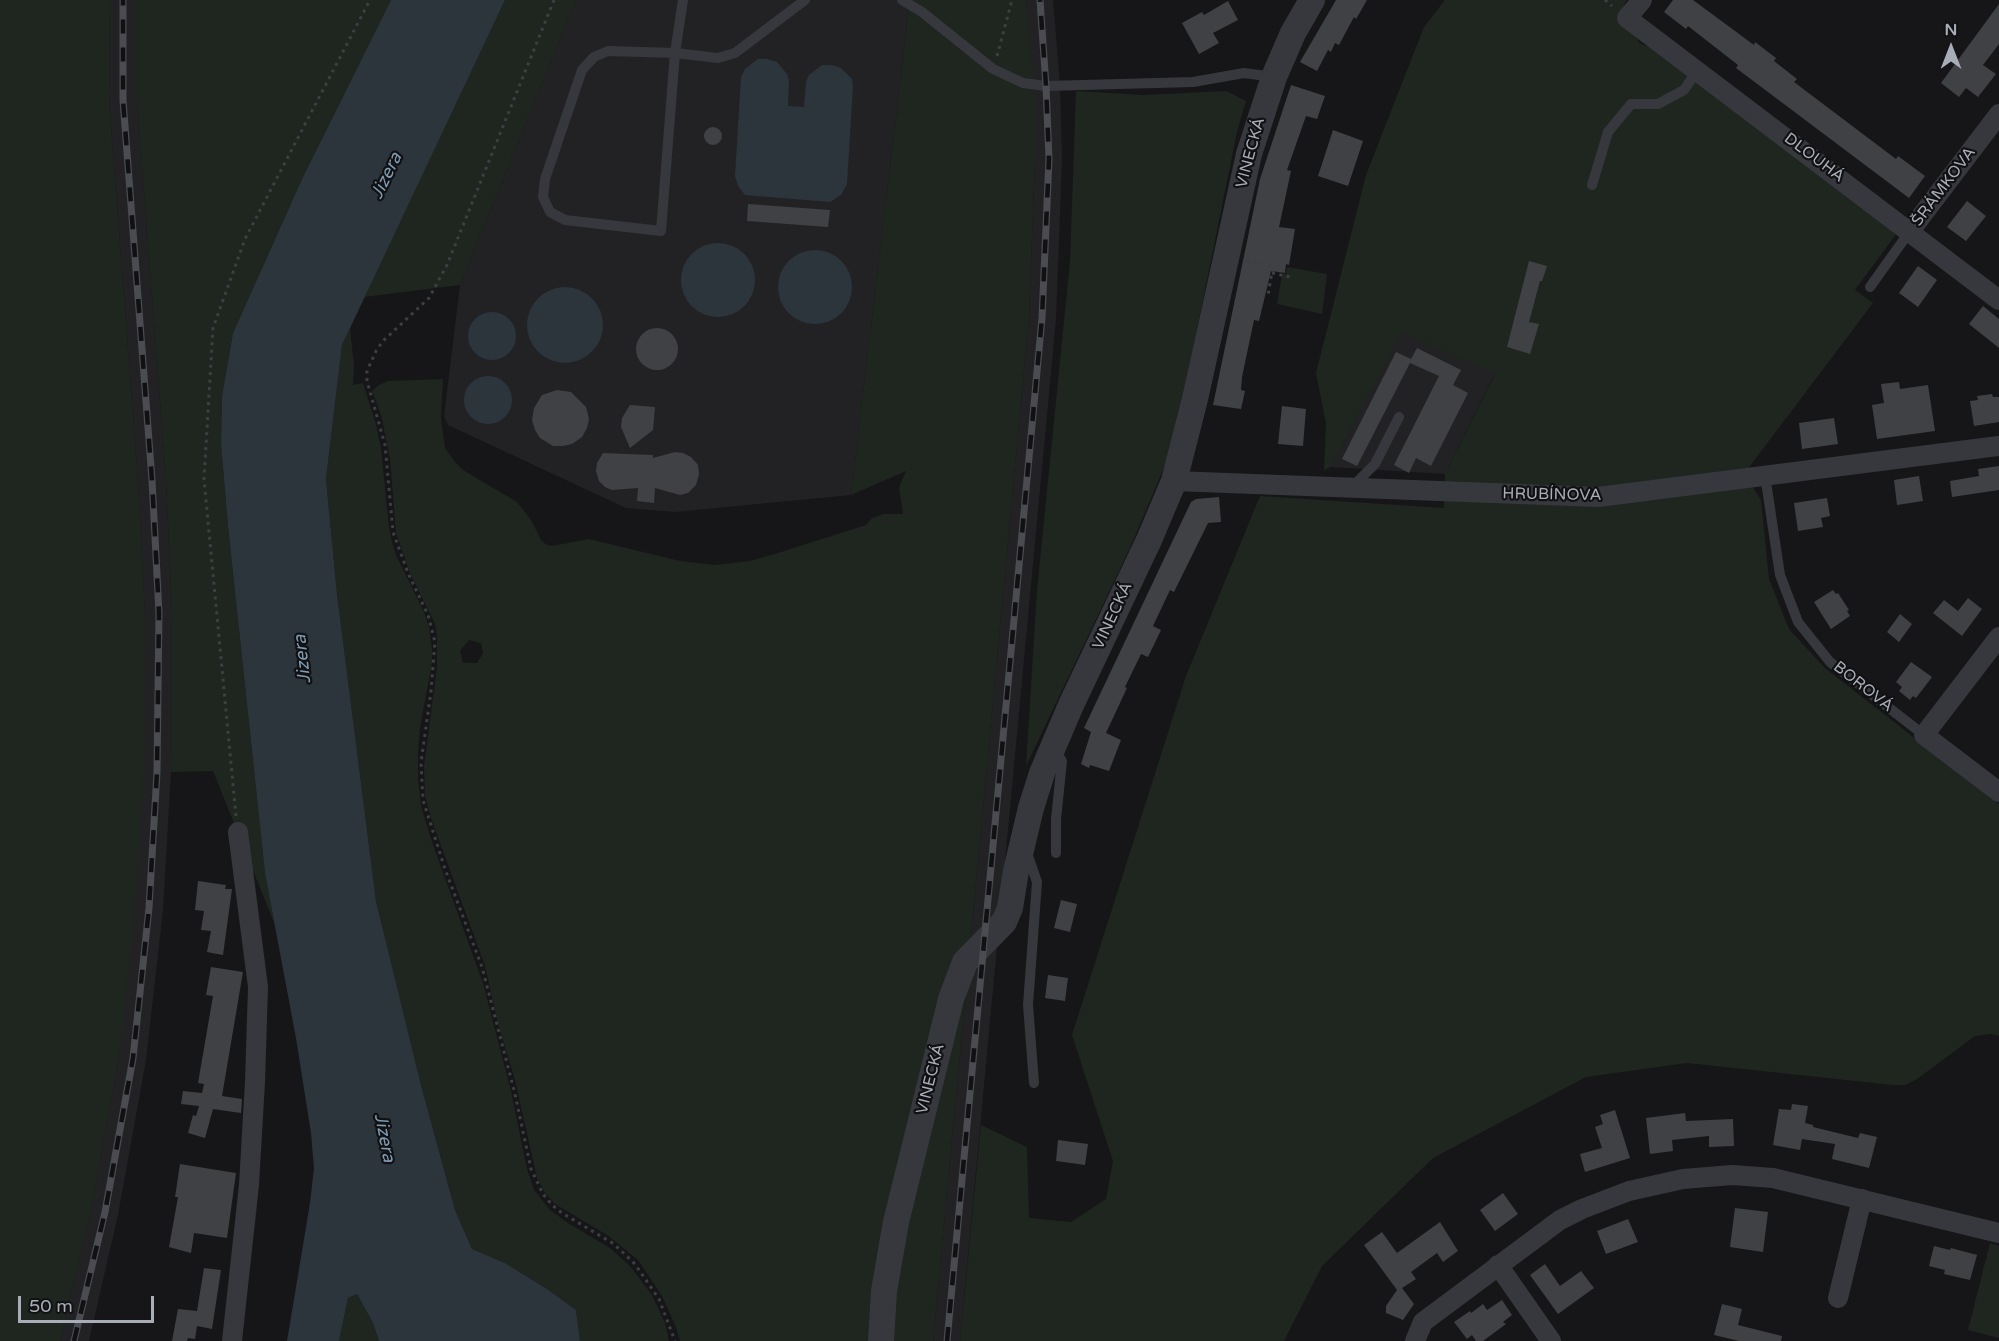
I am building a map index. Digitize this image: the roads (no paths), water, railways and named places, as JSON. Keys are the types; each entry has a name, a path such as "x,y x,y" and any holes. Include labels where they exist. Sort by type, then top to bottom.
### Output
{"street":[{"name":"VINECKÁ","path":"881,1341 884,1291 896,1222 951,999 965,962 1004,922 1010,908 1036,791 1053,746 1174,481 1195,399 1249,154 1274,77 1293,33 1312,0"},
{"name":"DLOUHÁ","path":"1642,0 1627,18 1999,300"},
{"name":"ŠRÁMKOVA","path":"1910,231 1999,114"},
{"name":"HRUBÍNOVA","path":"1174,481 1598,497 1999,446"},
{"path":"1924,735 1999,637"},
{"name":"BOROVÁ","path":"1924,735 1999,792"},
{"path":"232,1341 249,1185 258,987 238,832"},
{"path":"1415,1341 1422,1322 1560,1220 1629,1191 1683,1179 1732,1175 1763,1177 1999,1233"},
{"path":"1838,1298 1862,1199"},
{"path":"1498,1265 1551,1341"}],"lane":[{"path":"683,0 675,53 661,231 565,220 550,212 543,197 545,179 582,70 594,57 608,51 675,53 718,58 735,53 805,0"},
{"path":"902,0 922,12 993,69 1023,83 1046,86 1193,82 1244,73 1274,77"},
{"path":"1592,185 1608,132 1631,104 1658,104 1684,90 1697,71"},
{"path":"1870,287 1910,231"},
{"path":"1351,489 1375,464 1399,417"},
{"name":"BOROVÁ","path":"1765,475 1780,575 1798,622 1830,662 1924,735"},
{"path":"1053,746 1062,761 1056,819 1056,854"},
{"path":"1023,842 1037,882 1028,1005 1034,1083"}],"water":[{"name":"Jizera","path":"391,0 505,0 342,345 326,479 337,594 376,901 421,1085 455,1210 472,1249 505,1263 576,1310 580,1341 379,1341 373,1323 357,1294 348,1298 339,1341 287,1341 314,1168 311,1133 296,1038 265,873 228,526 221,444 222,396 233,333 302,179"},
{"path":"758,59 777,62 787,74 788,106 804,107 806,82 809,75 822,65 841,68 852,79 847,184 841,195 830,202 745,195 738,186 735,176 741,77 745,69"},
{"path":"718,243 732,246 744,254 752,266 755,280 752,294 744,306 732,314 718,317 704,314 692,306 684,294 681,280 684,266 692,254 704,246"},
{"path":"815,250 829,253 841,261 849,273 852,287 849,301 841,313 829,321 815,324 801,321 789,313 781,301 778,287 781,273 789,261 801,253"},
{"path":"565,287 580,290 592,298 600,310 603,325 600,340 592,352 580,360 565,363 550,360 538,352 530,340 527,325 530,310 538,298 550,290"},
{"path":"487,312 497,312 512,322 516,336 512,350 506,356 497,360 487,360 472,350 468,341 468,331 478,316"},
{"path":"483,376 493,376 508,386 512,400 508,414 502,420 493,424 483,424 468,414 464,405 464,395 474,380"}],"railway":[{"path":"74,1341 105,1212 133,1058 149,908 157,772 159,613 152,480 123,100 123,0"},
{"path":"947,1341 1042,318 1049,159 1040,0"}]}
